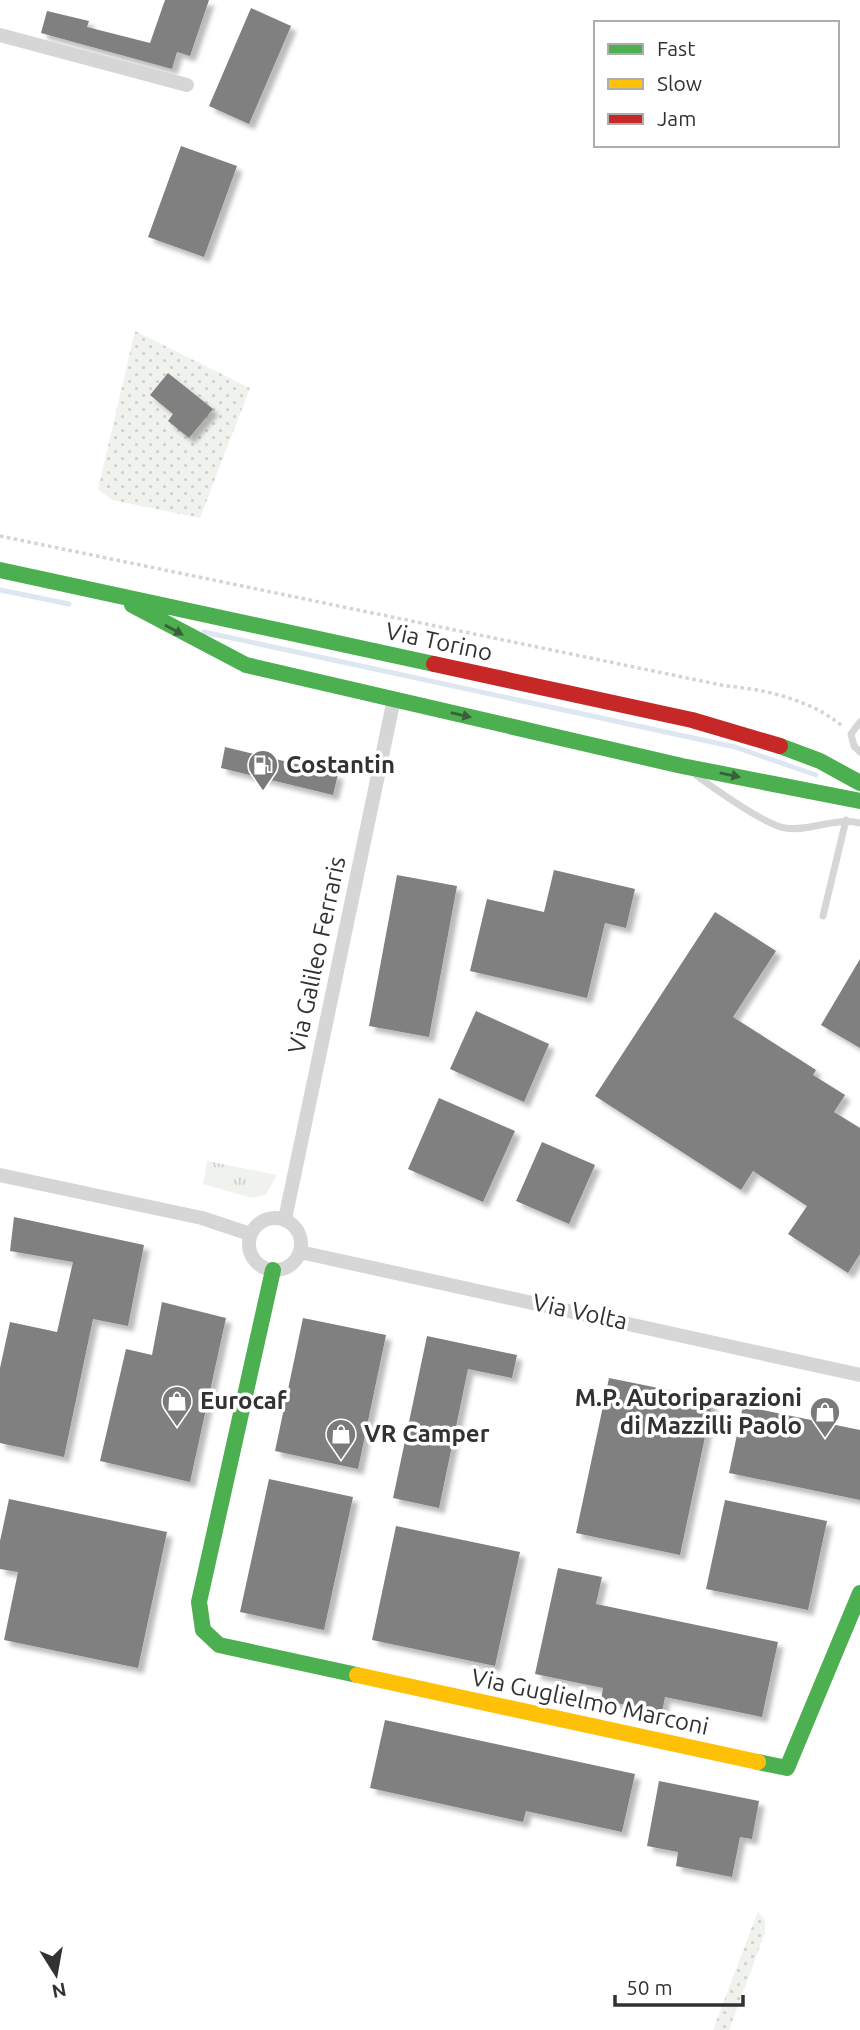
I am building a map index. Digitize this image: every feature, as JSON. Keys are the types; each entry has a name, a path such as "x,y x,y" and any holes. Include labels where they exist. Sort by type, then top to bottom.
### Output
{"street":[{"path":"0,35 187,85"},
{"name":"Via Torino","path":"0,570 692,720 780,744 816,759 860,783"},
{"path":"115,595 179,633 246,665 682,766 860,802"},
{"name":"Via Galileo Ferraris","path":"285,1219 394,699"},
{"path":"0,1175 202,1218 250,1234"},
{"path":"285,1219 299,1232 300,1252 286,1267 262,1267 251,1254 250,1234 264,1220 285,1219"},
{"name":"Via Volta","path":"300,1252 860,1375"},
{"name":"Via Guglielmo Marconi","path":"273,1269 199,1602 203,1630 219,1645 787,1768 860,1593"}],"lane":[{"path":"860,722 851,734 854,746 860,752"},
{"path":"682,766 736,803 785,828 846,820 860,823"},
{"path":"823,916 846,820"}],"path":[{"path":"0,536 726,686 761,689 831,717 851,734"}],"green space":[{"path":"135,331 250,388 200,518 112,500 98,489"},
{"path":"207,1161 277,1175 266,1194 252,1198 203,1184"},
{"path":"758,1911 765,1920 765,1933 729,2030 713,2030"}],"building":[{"path":"165,0 209,0 190,56 177,52 172,69 41,33 47,11 89,21 87,27 150,43"},
{"path":"251,8 291,26 249,124 209,106"},
{"path":"181,146 237,166 204,257 148,237"},
{"path":"168,373 213,409 189,438 168,421 173,414 150,395"},
{"path":"225,747 338,774 333,795 221,768"},
{"path":"554,870 635,889 626,928 605,923 587,998 470,971 487,899 544,912"},
{"path":"397,875 457,886 429,1037 369,1026"},
{"path":"715,912 776,951 733,1017 816,1070 813,1075 845,1095 834,1112 860,1128 860,1254 848,1273 788,1234 807,1206 753,1171 741,1190 595,1096"},
{"path":"860,959 860,1048 821,1025"},
{"path":"476,1011 549,1044 524,1102 450,1069"},
{"path":"439,1098 515,1131 483,1202 408,1169"},
{"path":"542,1142 595,1165 569,1224 516,1201"},
{"path":"14,1217 144,1245 128,1326 93,1319 64,1457 0,1443 0,1368 10,1322 57,1332 73,1262 10,1251"},
{"path":"162,1302 226,1318 190,1482 100,1461 126,1349 152,1355"},
{"path":"303,1318 386,1335 358,1469 275,1451"},
{"path":"427,1336 517,1355 512,1378 468,1369 439,1508 393,1498"},
{"path":"609,1378 713,1399 680,1555 576,1533"},
{"path":"743,1406 860,1430 860,1500 729,1473"},
{"path":"269,1479 353,1497 324,1630 240,1612"},
{"path":"9,1499 167,1532 138,1668 4,1640 18,1572 0,1569 0,1541"},
{"path":"725,1500 827,1521 808,1610 706,1589"},
{"path":"396,1526 520,1552 495,1666 372,1640"},
{"path":"558,1568 602,1577 596,1604 778,1642 762,1717 665,1697 662,1712 601,1700 603,1688 535,1674"},
{"path":"385,1720 635,1774 622,1832 526,1811 523,1822 370,1788"},
{"path":"659,1781 759,1801 752,1839 740,1837 732,1877 676,1866 678,1852 647,1846"}],"waterway":[{"path":"0,590 69,604"},
{"path":"204,632 735,747 816,775"}],"traffic: fast":[{"path":"0,570 434,664"},
{"path":"132,605 246,665 682,766 860,801"},
{"path":"780,746 820,761 860,783"},
{"path":"273,1270 199,1602 203,1630 219,1645 357,1675"},
{"path":"758,1762 787,1768 860,1593"}],"traffic: slow":[{"path":"357,1675 758,1762"}],"traffic: jam":[{"path":"434,664 692,720 780,746"}],"place":[{"name":"Costantin","path":"263,792"},
{"name":"Eurocaf","path":"177,1428"},
{"name":"M.P. Autoriparazioni di Mazzilli Paolo","path":"825,1439"},
{"name":"VR Camper","path":"341,1461"}]}
